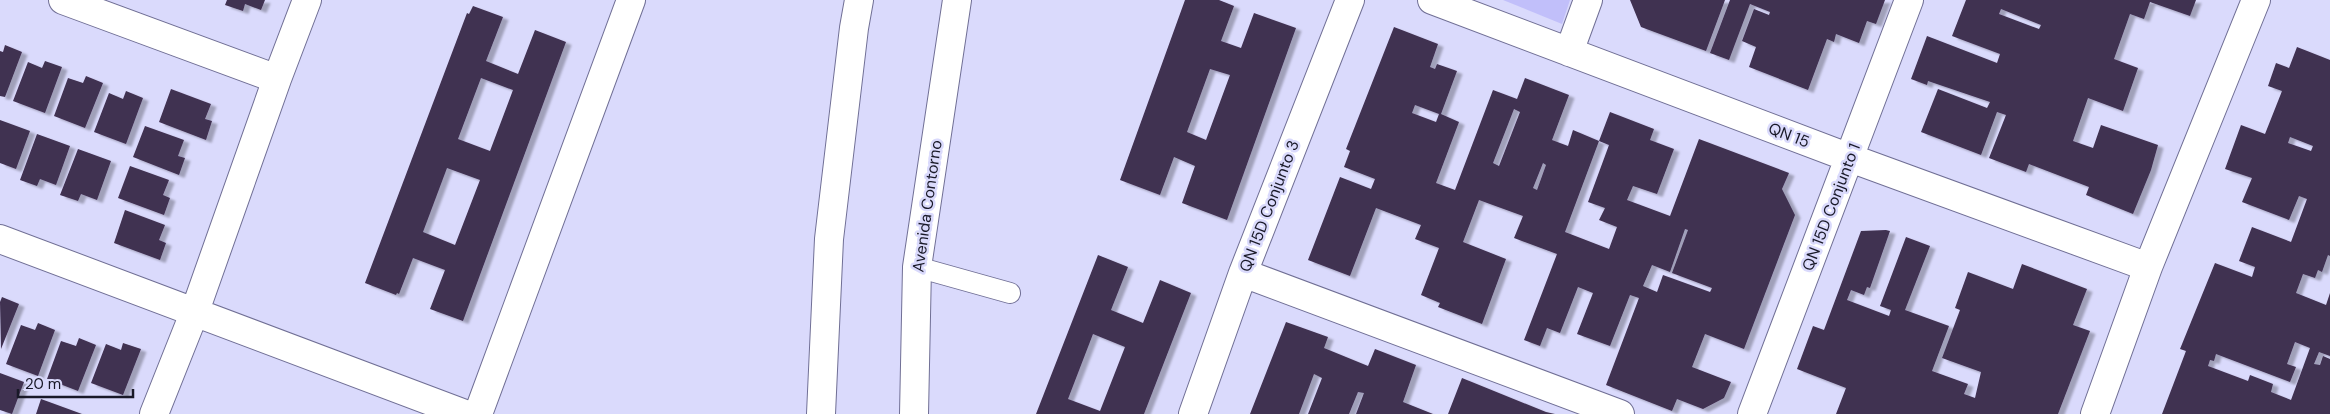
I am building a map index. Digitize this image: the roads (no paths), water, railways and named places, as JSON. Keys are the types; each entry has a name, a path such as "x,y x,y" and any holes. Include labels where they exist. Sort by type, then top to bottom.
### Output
{"street":[{"path":"63,0 277,79"},
{"path":"154,414 196,311 277,79 307,0"},
{"path":"478,414 632,0"},
{"path":"821,414 829,239 859,0"},
{"name":"Avenida Contorno","path":"914,414 917,267 957,0"},
{"name":"QN 15D Conjunto 3","path":"1193,414 1242,273 1350,0"},
{"name":"QN 15","path":"1432,0 1850,158 2148,267"},
{"path":"1569,52 1588,0"},
{"name":"QN 15D Conjunto 1","path":"1752,414 1909,0"},
{"path":"2095,414 2148,267 2256,0"},
{"path":"0,239 196,311 465,414"},
{"path":"1242,273 1620,414"}],"lane":[{"path":"917,267 1010,293"}]}
